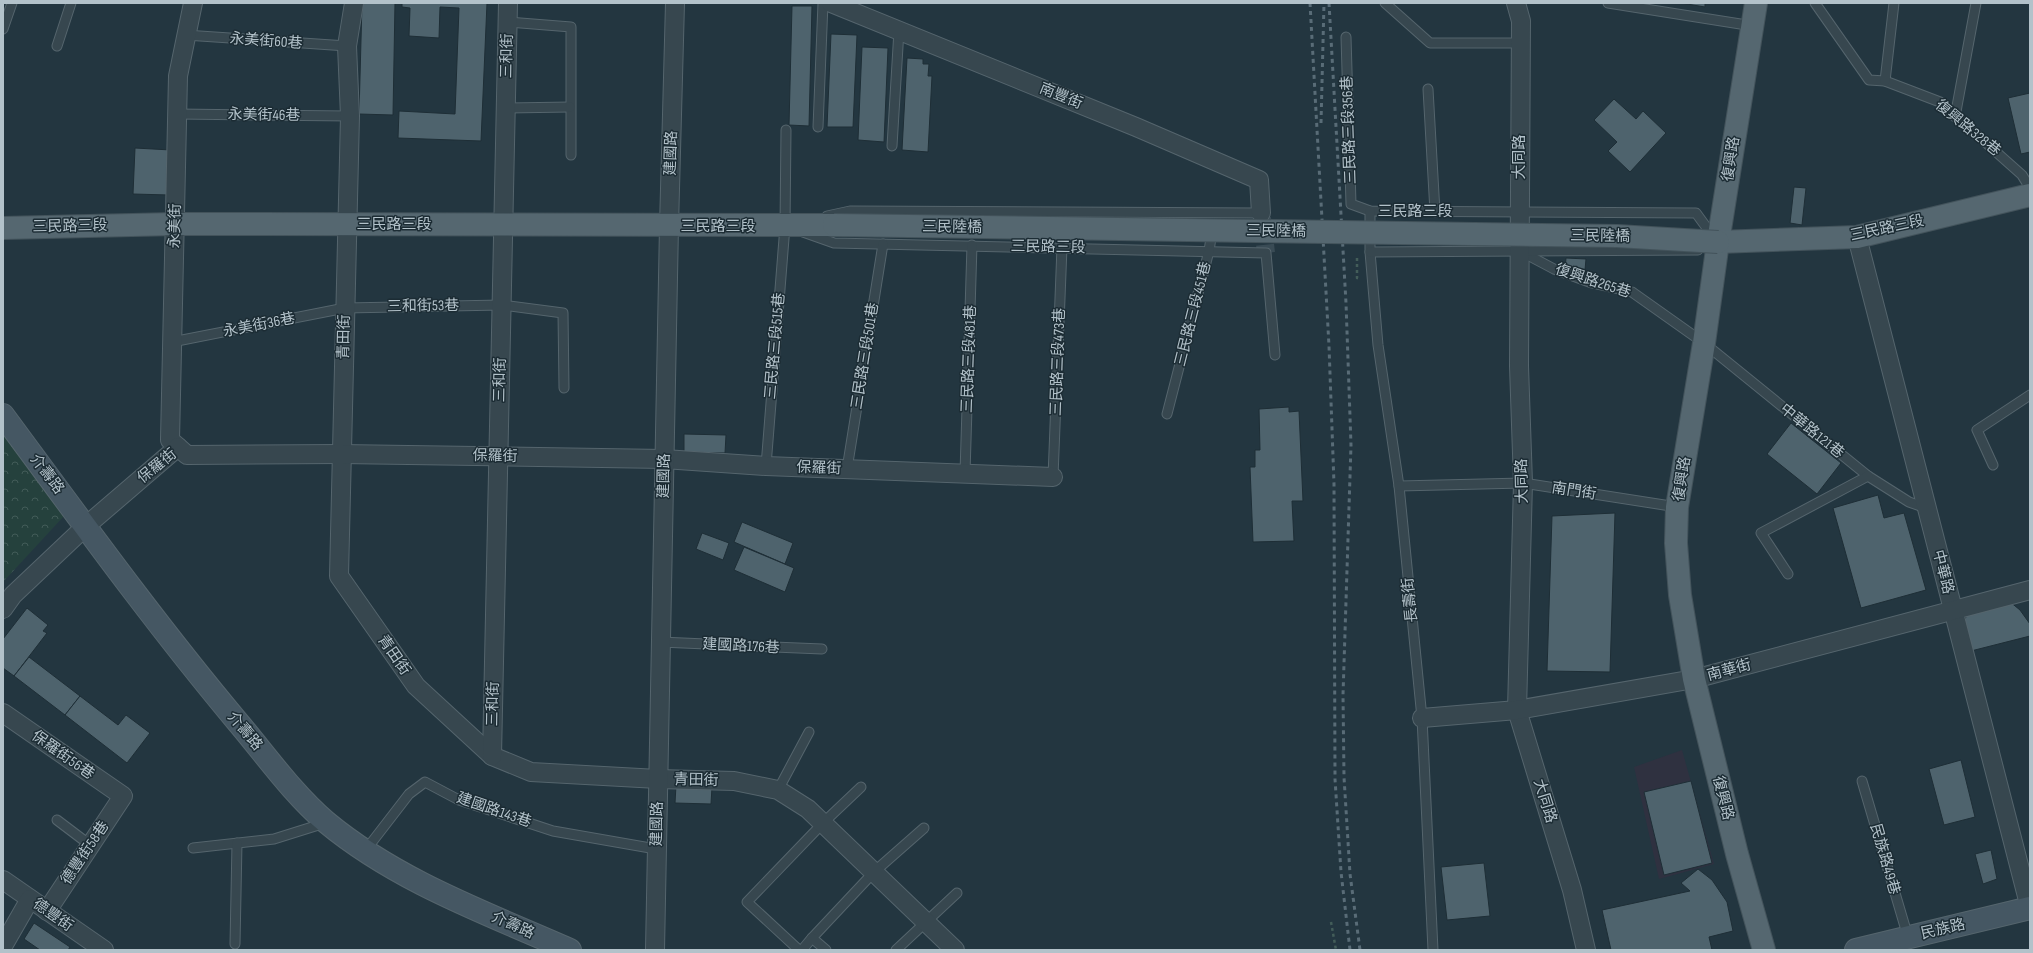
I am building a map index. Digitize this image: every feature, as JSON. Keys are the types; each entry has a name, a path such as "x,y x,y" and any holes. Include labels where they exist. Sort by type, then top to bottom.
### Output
{"main road":[{"name":"復興路","path":"1756,3 1718,242 1704,343 1677,507 1676,543 1680,595 1694,679 1737,854 1764,950"},
{"name":"三民路三段","path":"1718,242 1857,237 2030,195"},
{"name":"三民路三段","path":"3,228 175,224 668,226 834,225"},
{"name":"三民陸橋","path":"834,225 1618,236 1718,242"}],"street":[{"name":"永美街","path":"178,447 170,440 178,76 185,35 193,3"},
{"name":"青田街","path":"354,3 347,46 350,116 338,576 416,686 492,756 530,772 658,780 734,780 778,790 808,809 955,950"},
{"name":"三和街","path":"492,756 508,3"},
{"name":"建國路","path":"655,950 668,226 675,3"},
{"name":"南豐街","path":"831,3 1136,126 1259,180 1261,213"},
{"name":"大同路","path":"1516,3 1520,21 1519,250 1523,483 1517,710 1572,890 1586,950"},
{"name":"中華路","path":"1857,237 2030,908"},
{"name":"介壽路","path":"3,415 196,673 303,800 327,822 365,850 423,886 570,950"},
{"name":"保羅街","path":"3,609 13,594 86,526 178,447 187,455 342,454 664,459 766,466 1053,477"},
{"name":"南華街","path":"1422,718 1517,710 1694,679 1953,611 2028,593"},
{"name":"保羅街56巷","path":"3,713 123,796"},
{"name":"德豐街58巷","path":"47,911 123,796"},
{"name":"德豐街","path":"3,880 104,950"},
{"path":"3,946 30,899"},
{"name":"民族路","path":"1856,950 2030,908"}],"lane":[{"path":"3,29 12,3"},
{"path":"57,46 71,3"},
{"path":"818,127 823,3"},
{"path":"1384,3 1430,43 1520,43"},
{"path":"1608,3 1753,26"},
{"name":"復興路328巷","path":"1815,3 1869,80 1885,81 1940,102 2022,175 2030,188"},
{"path":"1885,81 1894,3"},
{"path":"1956,117 1976,3"},
{"path":"508,22 571,28 571,155"},
{"path":"892,146 899,30"},
{"name":"永美街60巷","path":"185,35 347,46"},
{"name":"三民路三段356巷","path":"1346,36 1351,204 1370,211"},
{"path":"1428,89 1435,212"},
{"path":"506,108 570,107"},
{"name":"永美街46巷","path":"178,114 350,116"},
{"name":"三民路三段515巷","path":"766,466 785,226 786,130"},
{"name":"三民路三段","path":"1370,211 1696,213 1718,242 1696,251 1519,250 1370,252 1370,211"},
{"name":"三民路三段","path":"785,226 850,212 1261,213"},
{"name":"三民路三段451巷","path":"1167,414 1209,251 1215,213"},
{"name":"三民路三段","path":"785,226 834,243 1062,247 1266,253 1275,355"},
{"name":"三民路三段501巷","path":"847,469 883,244"},
{"name":"三民路三段481巷","path":"965,473 972,245"},
{"name":"三民路三段473巷","path":"1053,477 1062,247"},
{"name":"復興路265巷","path":"1519,250 1554,269 1592,283 1632,292 1704,343"},
{"name":"長壽街","path":"1370,252 1378,345 1399,486 1403,542 1422,718 1433,950"},
{"name":"三和街53巷","path":"345,308 502,305 563,313 564,388"},
{"name":"永美街36巷","path":"172,342 345,308"},
{"name":"中華路121巷","path":"1704,343 1868,476 1909,502 1926,508"},
{"path":"1992,465 1977,430 2030,395"},
{"path":"1788,574 1761,533 1868,476"},
{"name":"南門街","path":"1399,486 1523,483 1677,507"},
{"name":"建國路176巷","path":"660,642 822,650"},
{"path":"778,790 809,732"},
{"name":"民族路49巷","path":"1862,781 1908,937"},
{"name":"建國路143巷","path":"365,850 409,794 425,782 459,800 554,830 656,849"},
{"path":"799,950 747,902 823,823 861,787"},
{"path":"57,820 90,845"},
{"path":"193,848 274,839 327,822"},
{"path":"802,950 874,872 924,828"},
{"path":"235,944 237,843"},
{"path":"896,950 957,893"},
{"path":"812,938 826,950"}],"path":[{"path":"1331,922 1336,950"}],"shaded area":[{"path":"1682,750 1714,864 1659,879 1634,767"}],"green space":[{"path":"3,434 64,516 3,582"}],"building":[{"path":"362,3 395,3 393,115 359,114"},
{"path":"402,3 487,3 481,141 398,138 399,111 455,114 459,8 440,7 439,38 409,36 410,8 402,7"},
{"path":"1681,3 1705,3 1705,7"},
{"path":"792,6 812,6 809,126 789,125"},
{"path":"831,34 857,35 853,127 827,127"},
{"path":"862,47 888,48 884,142 858,140"},
{"path":"907,58 923,59 923,64 929,64 928,76 932,76 928,152 902,150"},
{"path":"2030,93 2030,152 2021,154 2008,98"},
{"path":"1614,99 1636,119 1643,111 1666,133 1630,172 1608,151 1617,142 1594,120"},
{"path":"135,148 171,150 169,195 133,194"},
{"path":"1794,187 1806,188 1802,225 1790,223"},
{"path":"1566,258 1586,259 1585,270 1565,270"},
{"path":"1289,407 1289,412 1299,411 1303,501 1292,501 1294,541 1253,542 1250,467 1255,467 1255,450 1260,450 1259,409"},
{"path":"1791,423 1841,463 1817,494 1767,454"},
{"path":"684,434 726,435 725,453 684,452"},
{"path":"1878,495 1884,518 1904,513 1926,590 1861,608 1833,508"},
{"path":"1615,513 1610,672 1547,671 1552,516"},
{"path":"742,522 793,543 785,564 734,542"},
{"path":"702,533 729,543 723,560 696,549"},
{"path":"744,547 794,568 785,592 734,570"},
{"path":"2009,601 2020,610 2030,624 2030,636 1967,652 1961,624 1969,613"},
{"path":"27,608 48,625 43,631 47,633 14,676 3,668 3,639"},
{"path":"29,657 80,696 65,715 14,676"},
{"path":"80,696 118,725 126,715 150,733 127,763 65,715"},
{"path":"1961,760 1975,817 1944,825 1929,769"},
{"path":"1691,781 1712,863 1664,875 1644,792"},
{"path":"676,785 712,787 711,804 675,803"},
{"path":"1991,850 1997,879 1983,884 1975,854"},
{"path":"1484,863 1490,916 1447,920 1441,867"},
{"path":"1698,869 1712,880 1727,902 1733,931 1709,937 1712,950 1611,950 1602,910 1690,891 1681,883"},
{"path":"34,923 70,947 68,950 40,950 24,939"}],"tunnel":[{"path":"1262,218 1266,253"}],"railway":[{"path":"1310,3 1329,346 1334,484 1335,779 1341,872 1350,950"},
{"path":"1321,123 1324,3"},
{"path":"1329,3 1346,303 1351,445 1343,695 1344,777 1350,874 1360,950"}]}
